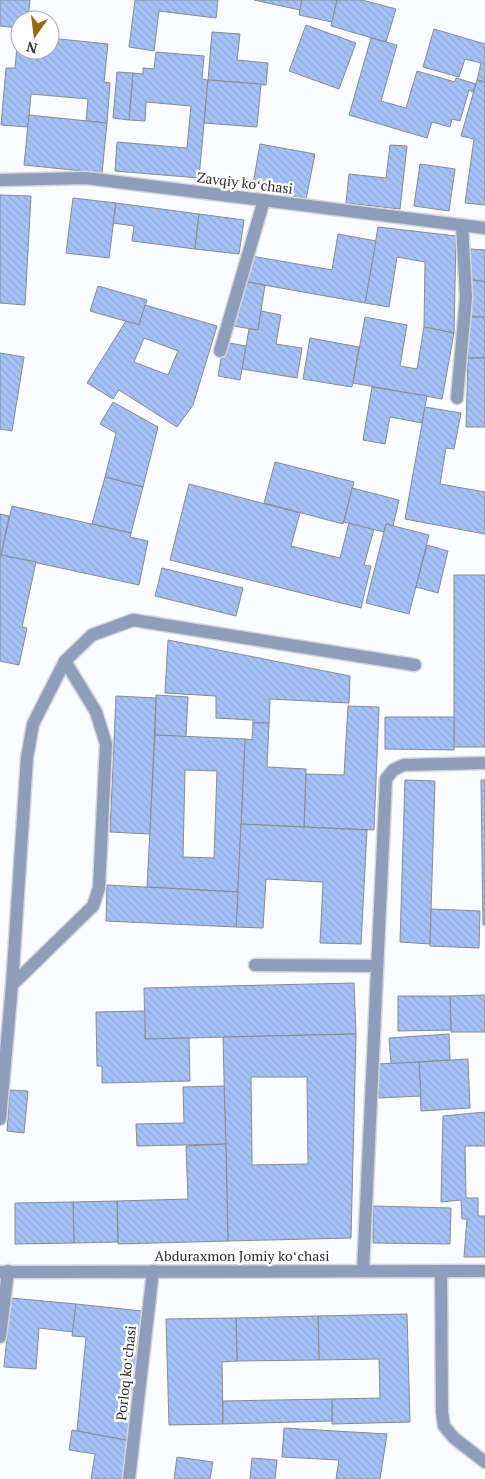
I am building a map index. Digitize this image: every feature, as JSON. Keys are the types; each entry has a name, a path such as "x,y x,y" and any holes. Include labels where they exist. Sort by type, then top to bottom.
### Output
{"street":[{"name":"Zavqiy koʻchasi","path":"0,180 86,178 485,228"},
{"path":"220,351 264,200"},
{"path":"457,398 466,297 462,225"},
{"path":"0,1119 3,1046 12,986 29,749 33,724 65,661 92,635 133,620 415,666"},
{"path":"12,986 93,906 99,888 106,744 96,712 65,661"},
{"path":"363,1271 386,779 392,770 404,766 485,763"},
{"path":"255,965 377,966"},
{"name":"Porloq koʻchasi","path":"129,1479 153,1271"},
{"path":"441,1271 442,1412 444,1426 454,1438 485,1462"},
{"name":"Abduraxmon Jomiy koʻchasi","path":"4,1272 485,1271"},
{"path":"0,1337 4,1272"}],"building":[{"path":"0,0 30,0 29,10 10,10 10,27 0,26"},
{"path":"135,0 218,0 216,18 159,11 154,51 129,47"},
{"path":"254,0 302,0 300,10"},
{"path":"302,0 337,0 332,22 299,15"},
{"path":"337,0 362,0 396,9 386,42 331,26"},
{"path":"306,25 356,43 339,89 289,71"},
{"path":"434,29 485,44 485,82 477,80 481,63 465,59 459,77 423,67"},
{"path":"212,32 240,34 237,60 268,63 266,85 208,80"},
{"path":"371,38 397,45 381,101 406,108 417,71 455,82 456,78 476,84 473,92 469,90 460,121 452,119 450,127 432,122 427,138 349,115"},
{"path":"60,39 108,44 104,82 110,83 107,123 86,121 88,99 31,94 28,127 1,125 6,68 15,68 16,60 60,60"},
{"path":"156,52 204,56 202,79 208,80 199,178 115,171 117,142 187,148 191,106 146,102 145,121 129,120 133,73 143,74 143,68 154,69"},
{"path":"117,72 133,73 129,120 113,118"},
{"path":"208,80 261,84 257,127 204,123"},
{"path":"477,80 485,82 485,205 465,203 474,139 461,136"},
{"path":"29,115 107,123 102,173 24,165"},
{"path":"260,144 315,154 306,199 266,191 267,186 253,184"},
{"path":"390,145 407,146 400,209 346,203 349,174 386,178"},
{"path":"420,164 455,169 449,211 414,206"},
{"path":"0,195 31,196 25,305 0,303"},
{"path":"73,198 116,203 109,258 66,253"},
{"path":"116,203 199,214 195,249 132,241 134,226 113,223"},
{"path":"199,214 244,220 239,254 195,249"},
{"path":"378,227 456,236 454,333 424,327 425,262 397,257 389,307 365,303"},
{"path":"338,234 376,241 365,303 247,282 251,256 332,270"},
{"path":"471,249 485,250 485,282 467,279"},
{"path":"467,279 485,282 485,317 470,317"},
{"path":"241,281 265,285 258,330 233,326"},
{"path":"98,286 147,300 139,325 90,311"},
{"path":"145,305 217,326 193,405 177,427 119,390 113,399 87,383 126,321 139,325","holes":["144,338 178,351 168,375 134,362"]},
{"path":"261,311 281,315 276,344 302,348 297,378 242,369 249,329 258,330"},
{"path":"365,317 407,325 400,366 417,369 424,327 454,333 442,399 353,383"},
{"path":"470,317 485,317 485,358 468,358"},
{"path":"310,338 359,347 352,387 303,379"},
{"path":"224,342 246,346 240,380 218,376"},
{"path":"0,353 24,357 12,431 0,429"},
{"path":"468,358 485,358 485,427 466,427"},
{"path":"372,387 427,396 422,423 390,417 385,444 363,440"},
{"path":"113,402 158,427 143,487 105,477 116,433 100,424"},
{"path":"425,407 461,413 454,449 446,448 440,484 485,492 485,534 405,519"},
{"path":"275,462 354,482 343,524 264,503"},
{"path":"105,477 143,487 131,533 92,524"},
{"path":"189,484 300,513 291,546 340,558 349,523 374,529 364,565 371,566 361,608 170,560"},
{"path":"352,488 399,500 393,526 386,524 384,532 344,522"},
{"path":"12,506 131,533 130,537 148,541 139,585 1,555"},
{"path":"0,514 9,516 1,555 36,562 22,627 27,628 19,665 0,661"},
{"path":"386,524 429,535 409,614 366,603"},
{"path":"427,545 448,551 438,593 416,587"},
{"path":"162,568 243,588 236,616 155,596"},
{"path":"454,575 485,575 485,747 454,747"},
{"path":"168,640 350,676 349,703 270,699 269,723 253,723 253,720 216,718 216,696 165,693"},
{"path":"156,695 188,697 186,737 155,735"},
{"path":"116,696 156,698 150,834 110,832"},
{"path":"348,706 379,707 374,830 304,827 306,774 344,775"},
{"path":"385,717 454,717 454,750 385,749"},
{"path":"253,723 269,723 267,767 306,769 304,827 241,824 245,739 252,740"},
{"path":"155,735 245,739 238,892 147,887","holes":["185,770 217,771 214,858 183,857"]},
{"path":"405,780 435,781 430,944 400,942"},
{"path":"481,780 485,780 485,925 483,925"},
{"path":"241,824 367,830 361,944 320,943 323,882 266,879 263,928 236,927"},
{"path":"107,885 238,892 236,927 106,921"},
{"path":"431,909 480,911 479,948 430,946"},
{"path":"354,983 356,1034 145,1039 144,988"},
{"path":"485,995 485,1032 451,1032 450,996"},
{"path":"398,996 450,996 451,1030 398,1031"},
{"path":"145,1011 145,1039 189,1038 190,1081 102,1083 102,1066 97,1066 96,1012"},
{"path":"356,1034 351,1238 228,1241 223,1037","holes":["251,1077 307,1077 308,1164 252,1165"]},
{"path":"449,1034 450,1060 391,1064 389,1038"},
{"path":"468,1059 470,1108 421,1111 419,1062"},
{"path":"419,1062 421,1096 379,1098 377,1064"},
{"path":"224,1086 226,1144 137,1146 136,1124 184,1123 183,1087"},
{"path":"10,1090 28,1091 24,1133 7,1131"},
{"path":"485,1112 485,1146 465,1146 466,1198 478,1198 478,1216 485,1216 485,1257 464,1257 467,1219 462,1219 461,1200 441,1202 443,1116"},
{"path":"226,1144 228,1241 118,1244 117,1201 188,1199 186,1146"},
{"path":"117,1201 118,1242 74,1243 73,1202"},
{"path":"73,1202 74,1243 15,1244 15,1203"},
{"path":"373,1206 451,1208 450,1244 373,1243"},
{"path":"11,1298 76,1304 73,1332 39,1328 36,1369 4,1367"},
{"path":"76,1304 142,1311 130,1441 77,1431 86,1337 72,1336"},
{"path":"407,1314 410,1422 332,1424 332,1399 380,1398 379,1359 319,1360 318,1316"},
{"path":"318,1316 319,1360 237,1361 236,1318"},
{"path":"236,1318 237,1361 222,1362 223,1424 169,1425 166,1319"},
{"path":"332,1399 332,1421 223,1424 223,1401"},
{"path":"284,1428 387,1434 380,1479 336,1479 339,1460 282,1457"},
{"path":"72,1430 130,1441 123,1479 91,1479 95,1454 69,1450"},
{"path":"177,1457 213,1462 210,1479 174,1479"},
{"path":"252,1458 277,1460 275,1479 250,1479"}]}
